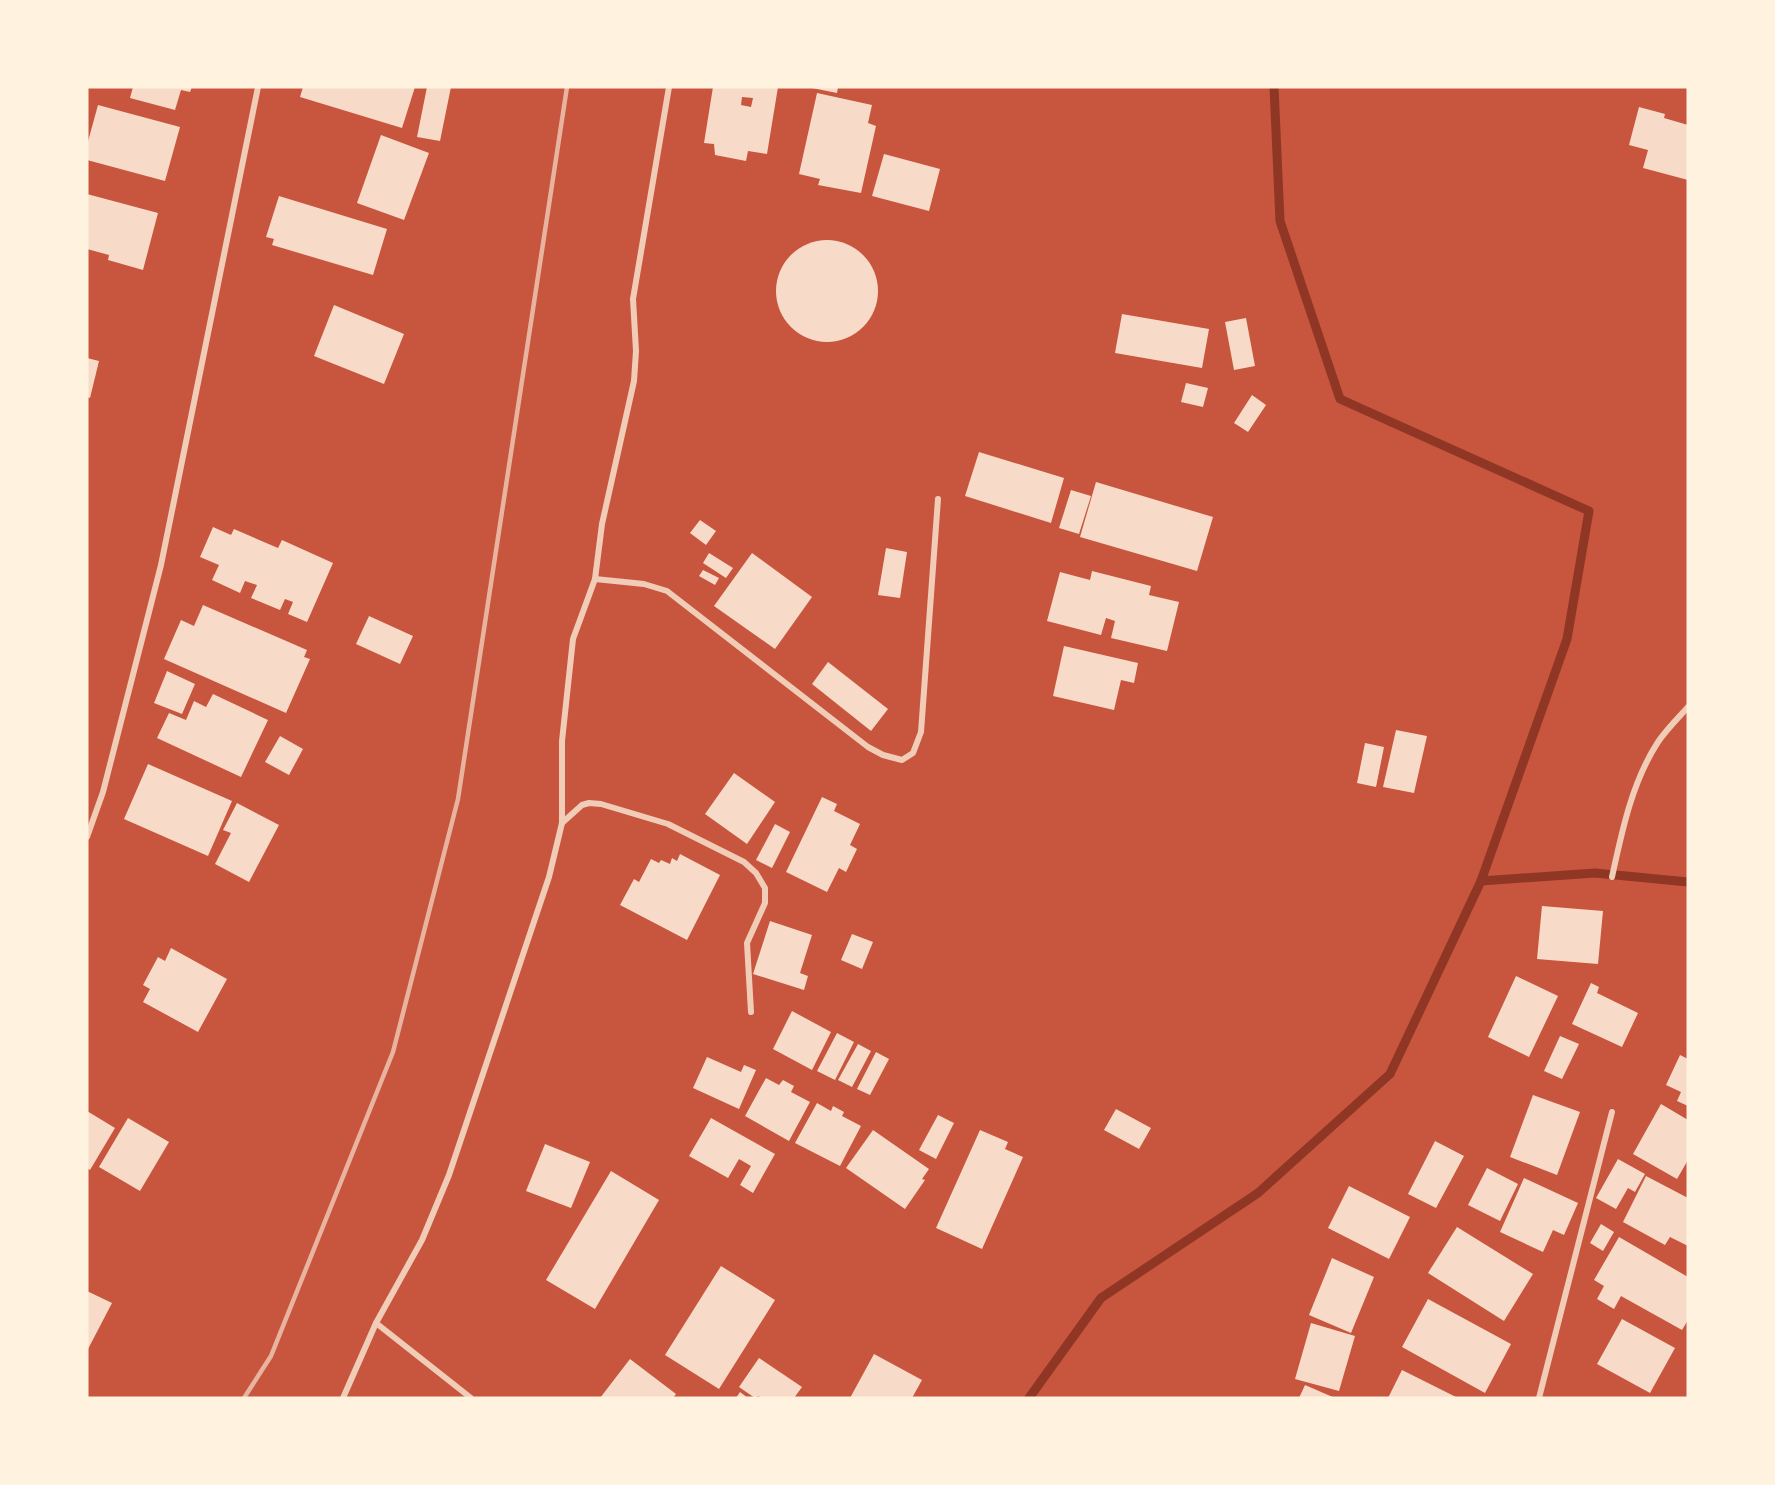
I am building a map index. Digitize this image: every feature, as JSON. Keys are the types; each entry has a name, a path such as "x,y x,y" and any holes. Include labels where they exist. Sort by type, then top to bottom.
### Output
{"street":[{"path":"87,837 104,792 162,565 258,87"},
{"path":"343,1398 376,1323 422,1240 449,1175 549,877 562,823 562,741 573,639 594,579 602,524 634,381 636,351 633,299 669,87"},
{"path":"594,579 644,584 667,591 868,747 883,755 902,760 913,753 921,732 938,499"},
{"path":"1612,877 1626,814 1641,777 1658,742 1688,707"},
{"path":"562,823 582,805 601,804 668,824 744,862 756,873 765,888 765,903 747,943 751,1012"},
{"path":"1539,1398 1611,1112"},
{"path":"376,1323 471,1398"}],"building":[{"path":"133,87 192,87 190,92 181,90 175,110 130,98"},
{"path":"303,87 415,87 402,128 300,97"},
{"path":"427,87 451,87 440,141 417,137"},
{"path":"713,87 778,87 767,154 748,151 746,161 715,155 714,144 704,143","holes":["742,97 753,98 751,107 741,105"]},
{"path":"807,87 838,87 837,93"},
{"path":"817,93 872,105 868,123 876,126 861,193 818,185 820,179 799,174"},
{"path":"98,105 180,127 165,181 87,160 87,145"},
{"path":"1639,107 1665,114 1664,118 1688,125 1688,180 1643,168 1648,150 1629,145"},
{"path":"381,135 429,153 404,220 357,203"},
{"path":"884,154 940,169 929,211 872,196"},
{"path":"87,194 158,213 143,270 108,260 109,255 87,249"},
{"path":"279,196 387,229 373,275 272,245 274,239 266,237"},
{"path":"827,240 856,248 870,262 878,291 870,320 856,334 827,342 798,334 784,320 776,291 784,262 798,248"},
{"path":"334,305 404,334 384,384 314,356"},
{"path":"1122,314 1209,329 1202,368 1115,353"},
{"path":"1246,318 1255,366 1234,370 1225,322"},
{"path":"87,358 99,361 90,398 87,397"},
{"path":"1186,383 1208,388 1203,407 1181,402"},
{"path":"1252,395 1266,405 1248,432 1234,423"},
{"path":"979,452 1064,478 1051,523 965,496"},
{"path":"1096,482 1213,517 1197,571 1080,537"},
{"path":"1071,490 1091,496 1079,534 1059,528"},
{"path":"700,520 716,531 706,545 690,533"},
{"path":"213,527 231,535 234,529 278,548 282,540 333,563 307,622 288,614 293,602 285,599 280,610 251,598 257,585 245,581 240,593 212,580 219,565 200,557"},
{"path":"886,548 907,552 900,598 878,595"},
{"path":"709,553 733,568 726,578 703,563"},
{"path":"752,553 812,597 775,649 714,606"},
{"path":"703,570 719,578 715,585 699,576"},
{"path":"1092,571 1151,586 1149,595 1179,602 1167,651 1111,638 1115,621 1106,618 1101,635 1047,621 1060,572 1090,580"},
{"path":"203,605 307,650 304,657 310,659 286,713 164,659 181,620 194,626"},
{"path":"369,616 413,636 400,664 356,644"},
{"path":"1064,646 1138,663 1134,683 1121,680 1114,710 1053,696"},
{"path":"828,662 888,709 871,731 812,684"},
{"path":"167,671 195,684 182,714 154,703"},
{"path":"213,694 268,720 241,777 157,738 169,713 186,720 194,701 206,707"},
{"path":"1396,730 1427,736 1414,793 1383,787"},
{"path":"280,736 303,749 289,775 265,762"},
{"path":"1365,743 1384,747 1376,787 1357,783"},
{"path":"148,764 232,801 208,856 124,819"},
{"path":"734,773 775,802 747,844 705,814"},
{"path":"822,797 837,804 834,811 860,824 850,845 857,849 846,872 839,868 827,892 786,872"},
{"path":"237,803 279,825 249,882 215,864 231,833 223,830"},
{"path":"775,824 790,832 772,868 756,860"},
{"path":"680,854 720,875 687,940 620,905 634,879 639,882 651,859 659,863 661,860 670,864 672,858 677,861"},
{"path":"1542,906 1603,911 1598,964 1537,959"},
{"path":"770,921 812,935 800,973 808,976 804,990 753,974"},
{"path":"852,934 873,942 862,969 841,960"},
{"path":"171,948 227,979 198,1032 143,1002 150,989 143,985 158,957 165,961"},
{"path":"1516,976 1558,996 1529,1057 1488,1037"},
{"path":"1591,983 1599,987 1597,993 1638,1013 1622,1047 1572,1024"},
{"path":"792,1011 831,1032 812,1070 773,1049"},
{"path":"837,1033 854,1042 835,1080 817,1071"},
{"path":"1560,1036 1579,1044 1562,1079 1544,1071"},
{"path":"858,1044 871,1051 852,1087 838,1080"},
{"path":"876,1052 889,1059 870,1095 857,1089"},
{"path":"1680,1055 1688,1059 1688,1106 1677,1101 1681,1092 1666,1085"},
{"path":"707,1057 741,1072 744,1065 756,1070 739,1109 693,1088"},
{"path":"766,1078 779,1085 783,1080 794,1086 791,1092 810,1102 789,1141 745,1116"},
{"path":"1533,1095 1580,1112 1557,1175 1510,1157"},
{"path":"817,1103 831,1111 833,1106 844,1112 842,1116 861,1126 840,1166 795,1143"},
{"path":"1661,1104 1688,1120 1688,1160 1677,1179 1633,1154"},
{"path":"1116,1109 1151,1128 1139,1149 1104,1130"},
{"path":"87,1111 115,1128 90,1170 87,1168"},
{"path":"938,1115 954,1123 936,1159 919,1150"},
{"path":"128,1118 169,1142 140,1191 99,1167"},
{"path":"711,1118 775,1154 753,1193 740,1185 751,1166 739,1159 728,1178 689,1156"},
{"path":"873,1130 929,1169 922,1179 925,1180 905,1209 846,1168"},
{"path":"980,1130 1008,1142 1005,1149 1023,1157 982,1249 936,1228"},
{"path":"1435,1141 1464,1156 1436,1208 1408,1194"},
{"path":"545,1144 590,1162 571,1208 526,1191"},
{"path":"1618,1159 1645,1174 1635,1192 1628,1188 1616,1209 1596,1198"},
{"path":"1487,1168 1518,1184 1500,1221 1468,1205"},
{"path":"611,1171 659,1200 595,1309 546,1280"},
{"path":"1646,1176 1688,1198 1688,1246 1670,1237 1665,1245 1623,1222"},
{"path":"1524,1178 1578,1203 1564,1235 1553,1230 1543,1252 1500,1232"},
{"path":"1349,1186 1410,1217 1389,1259 1328,1228"},
{"path":"1601,1224 1614,1232 1603,1251 1590,1243"},
{"path":"1457,1227 1533,1274 1504,1321 1428,1273"},
{"path":"1619,1237 1688,1277 1688,1320 1682,1330 1621,1296 1614,1309 1597,1299 1604,1286 1594,1280"},
{"path":"1332,1258 1374,1277 1351,1333 1309,1315"},
{"path":"721,1266 775,1300 719,1389 665,1355"},
{"path":"87,1291 112,1303 87,1351"},
{"path":"1428,1299 1511,1344 1485,1393 1402,1347"},
{"path":"1622,1319 1675,1348 1650,1393 1597,1364"},
{"path":"1311,1323 1355,1336 1339,1391 1295,1379"},
{"path":"874,1354 922,1380 912,1398 850,1398"},
{"path":"759,1358 802,1387 794,1398 758,1396 755,1398 739,1387"},
{"path":"630,1359 676,1394 673,1398 600,1398"},
{"path":"1402,1370 1458,1398 1388,1398"},
{"path":"1305,1385 1335,1398 1299,1398"},
{"path":"740,1392 748,1398 736,1398"}],"waterway":[{"path":"1029,1398 1101,1298 1258,1193 1390,1074 1481,881 1567,639 1589,511 1340,399 1280,221 1274,87"},
{"path":"1481,881 1595,873 1688,882"}],"railway":[{"path":"244,1398 271,1356 393,1052 458,799 567,87"}]}
